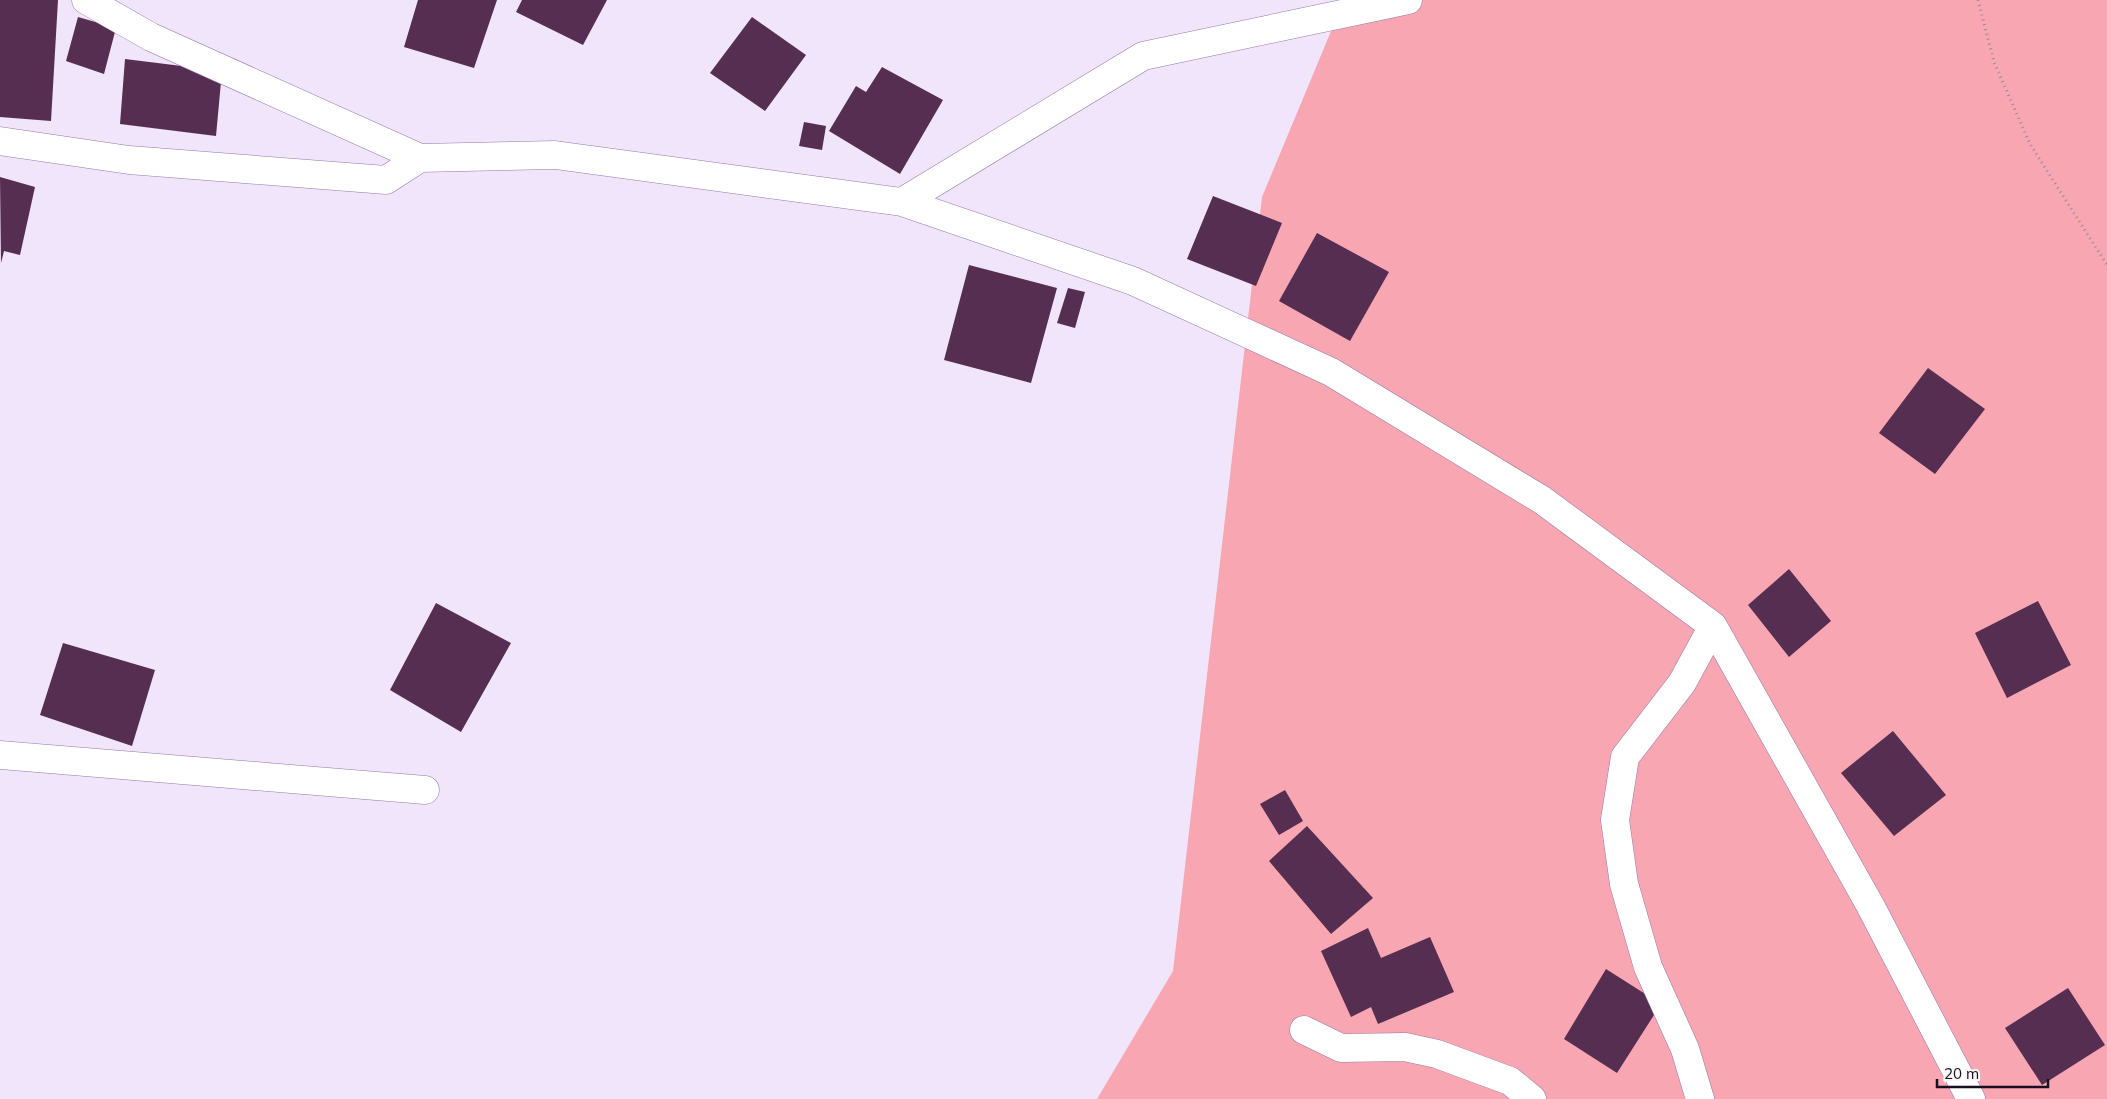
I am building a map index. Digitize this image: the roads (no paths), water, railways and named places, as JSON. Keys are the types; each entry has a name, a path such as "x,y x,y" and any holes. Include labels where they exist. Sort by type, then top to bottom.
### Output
{"street":[{"path":"86,0 151,37 420,158 555,155 902,202 1133,281 1331,372 1542,500 1714,626 1870,905 1971,1099"},
{"path":"902,202 1143,56 1408,0"},
{"path":"0,141 128,160 386,180 420,158"},
{"path":"1700,1099 1685,1049 1648,967 1624,884 1615,820 1625,758 1682,683 1714,626"},
{"path":"0,755 424,790"},
{"path":"1304,1030 1341,1048 1405,1047 1436,1054 1510,1081 1532,1099"}]}
